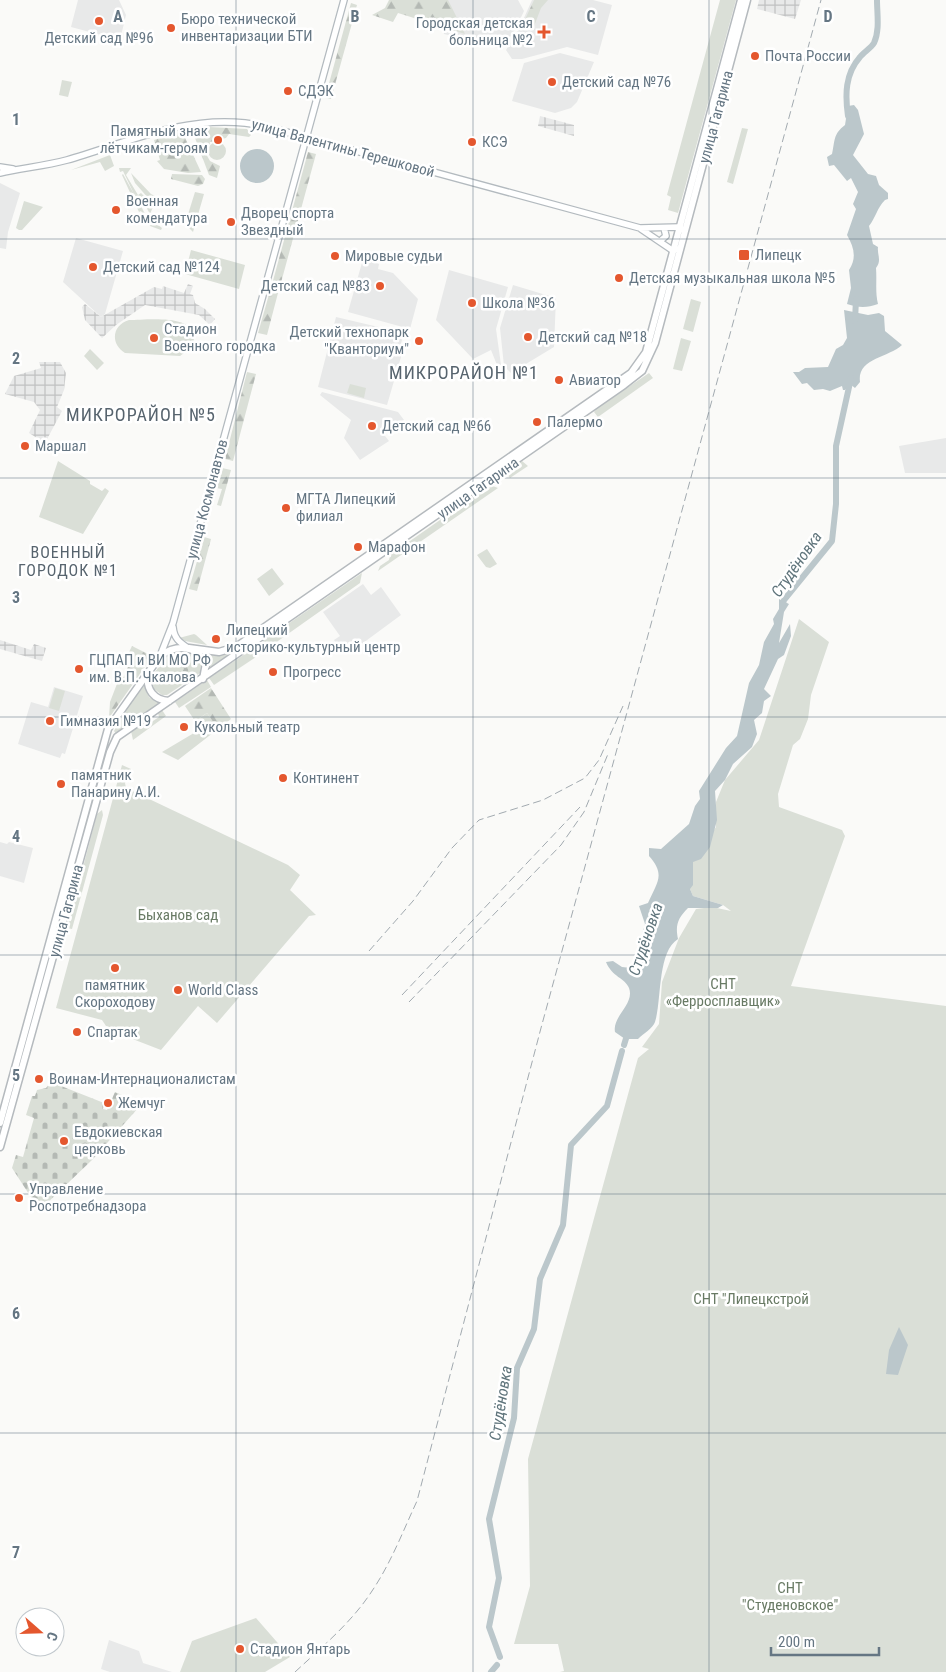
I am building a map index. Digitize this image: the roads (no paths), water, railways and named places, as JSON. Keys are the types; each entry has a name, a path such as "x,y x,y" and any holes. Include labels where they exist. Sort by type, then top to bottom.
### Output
{"main road":[{"name":"улица Космонавтов","path":"160,656 173,622 344,0"},
{"name":"улица Гагарина","path":"189,648 219,652 236,647 642,371 655,343 682,244 741,0"},
{"name":"улица Гагарина","path":"202,679 570,419 631,373 639,364 646,352 672,250 748,0"},
{"name":"улица Валентины Терешковой","path":"0,173 13,169 51,164 164,129 198,123 252,124 644,229"},
{"name":"улица Валентины Терешковой","path":"0,167 13,169"},
{"path":"644,229 679,226 684,234"},
{"path":"660,241 666,236 664,228"},
{"path":"644,229 672,250 682,244"},
{"path":"173,622 174,636 179,642 189,648 201,656 206,663 202,679 169,700 159,699 151,692 147,682 149,672 160,656 174,648 189,648"},
{"name":"улица Гагарина","path":"0,1123 108,729 149,672"},
{"name":"улица Гагарина","path":"0,1148 110,752 117,736 169,700"},
{"path":"61,901 66,898 68,903"}],"water":[{"path":"854,105 858,110 864,134 853,155 868,174 876,176 879,185 888,193 888,199 882,203 869,226 873,244 878,247 879,260 876,268 876,291 878,304 867,307 847,304 851,288 849,270 854,257 853,248 847,235 856,209 853,204 858,192 851,178 847,181 834,165 829,166 827,157 832,154 836,135 845,125 848,106"},
{"path":"257,149 269,154 274,166 269,178 257,183 245,178 240,166 245,154"},
{"path":"844,310 868,315 879,313 884,316 885,331 902,345 868,363 863,368 860,374 860,382 855,388 850,384 845,390 843,390 842,386 830,391 823,389 814,390 807,383 802,384 793,372 799,372 805,368 828,367 836,349 843,345 847,338"},
{"path":"779,599 789,604 784,612 779,643 790,624 791,636 784,655 778,659 764,689 771,696 764,701 762,713 754,720 757,734 752,747 733,764 725,780 715,791 717,820 710,847 701,859 693,862 693,885 690,889 693,896 723,905 718,908 688,908 682,915 677,926 678,939 671,945 663,965 655,1022 638,1039 625,1039 615,1032 615,1026 629,999 629,988 606,962 613,961 622,967 631,968 633,964 645,924 639,906 648,903 657,884 659,874 649,856 649,848 661,849 689,824 695,806 700,799 699,791 726,748 737,736 749,683 759,665 764,642 774,624 773,619 779,609"},
{"path":"899,1327 908,1345 898,1375 886,1374 889,1350"}],"waterway":[{"name":"Студёновка","path":"848,116 847,85 851,70 862,55 873,45 876,38 878,27 877,0"},
{"name":"Студёновка","path":"855,321 856,299"},
{"name":"Студёновка","path":"782,607 784,600 832,541 836,504 836,446 851,378"},
{"name":"Студёновка","path":"624,1045 628,1032"},
{"name":"Студёновка","path":"500,1657 489,1627 499,1578 489,1519 514,1418 517,1368 534,1329 540,1279 563,1225 571,1145 607,1106 622,1051"},
{"name":"Студёновка","path":"491,1672 497,1665"}],"railway":[{"path":"295,1672 336,1634 364,1602 385,1569 417,1501 541,1028 821,0"},
{"path":"369,951 413,901 452,848 479,820 543,800 585,778 599,760 623,706"},
{"path":"409,1002 561,845 584,812 608,754"},
{"path":"402,995 580,807"}],"place":[{"name":"Детский сад №96","path":"99,21"},
{"name":"Бюро технической инвентаризации БТИ","path":"171,28"},
{"name":"Городская детская больница №2","path":"544,32"},
{"name":"Почта России","path":"755,56"},
{"name":"Детский сад №76","path":"552,82"},
{"name":"СДЭК","path":"288,91"},
{"name":"Памятный знак лётчикам-героям","path":"218,140"},
{"name":"КСЭ","path":"472,142"},
{"name":"Военная комендатура","path":"116,210"},
{"name":"Дворец спорта Звездный","path":"231,222"},
{"name":"Липецк","path":"744,255"},
{"name":"Мировые судьи","path":"335,256"},
{"name":"Детский сад №124","path":"93,267"},
{"name":"Детская музыкальная школа №5","path":"619,278"},
{"name":"Детский сад №83","path":"380,286"},
{"name":"Школа №36","path":"472,303"},
{"name":"Детский сад №18","path":"528,337"},
{"name":"Стадион Военного городка","path":"154,338"},
{"name":"Детский технопарк \"Кванториум\"","path":"419,341"},
{"name":"Авиатор","path":"559,380"},
{"name":"Палермо","path":"537,422"},
{"name":"Детский сад №66","path":"372,426"},
{"name":"Маршал","path":"25,446"},
{"name":"МГТА Липецкий филиал","path":"286,508"},
{"name":"Марафон","path":"358,547"},
{"name":"Липецкий историко-культурный центр","path":"216,639"},
{"name":"ГЦПАП и ВИ МО РФ им. В.П. Чкалова","path":"79,669"},
{"name":"Прогресс","path":"273,672"},
{"name":"Гимназия №19","path":"50,721"},
{"name":"Кукольный театр","path":"184,727"},
{"name":"Континент","path":"283,778"},
{"name":"памятник Панарину А.И.","path":"61,784"},
{"name":"памятник Скороходову","path":"115,968"},
{"name":"World Class","path":"178,990"},
{"name":"Спартак","path":"77,1032"},
{"name":"Воинам-Интернационалистам","path":"39,1079"},
{"name":"Жемчуг","path":"108,1103"},
{"name":"Евдокиевская церковь","path":"64,1141"},
{"name":"Управление Роспотребнадзора","path":"19,1198"},
{"name":"Стадион Янтарь","path":"240,1649"}],"district":[{"name":"МИКРОРАЙОН №1","path":"464,373"},
{"name":"МИКРОРАЙОН №5","path":"141,415"},
{"name":"ВОЕННЫЙ ГОРОДОК №1","path":"68,561"}],"park label":[{"name":"Быханов сад","path":"178,915"},
{"name":"СНТ «Ферросплавщик»","path":"723,992"},
{"name":"СНТ \"Липецкстрой","path":"751,1299"},
{"name":"СНТ \"Студеновское\"","path":"790,1596"}]}
